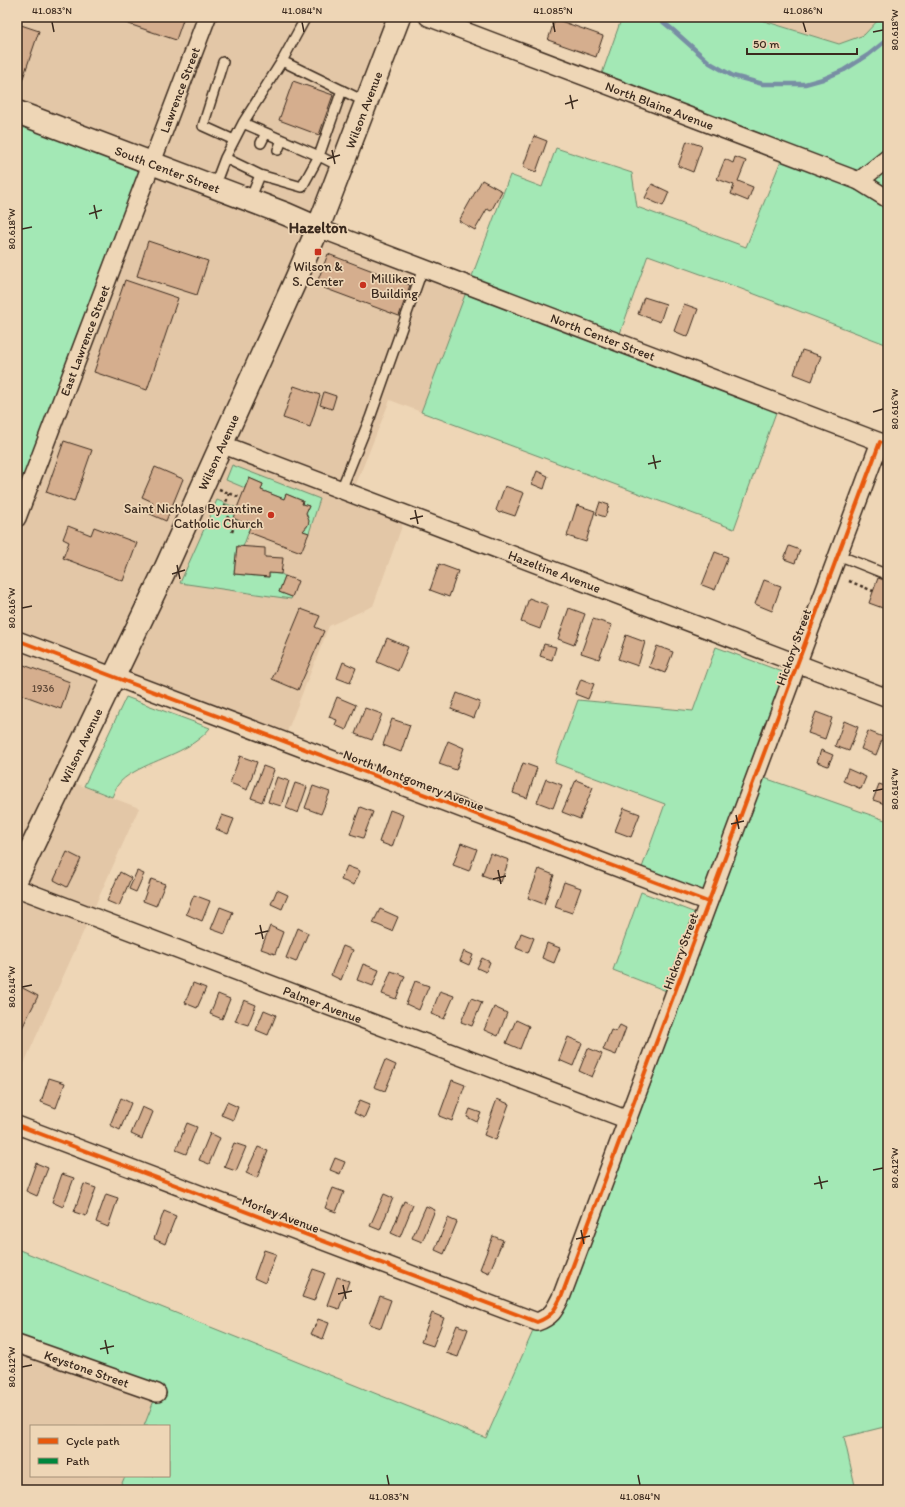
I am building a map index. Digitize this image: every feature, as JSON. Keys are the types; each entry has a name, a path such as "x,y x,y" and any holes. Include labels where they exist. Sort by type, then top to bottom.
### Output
{"main road":[{"name":"Wilson Avenue","path":"17,878 162,574 297,277 318,228 399,17"},
{"name":"South Center Street","path":"17,112 250,200 318,228"}],"street":[{"name":"Lawrence Street","path":"152,164 207,17"},
{"name":"North Blaine Avenue","path":"428,17 859,181 888,199"},
{"path":"859,181 888,158"},
{"name":"East Lawrence Street","path":"17,518 152,164"},
{"name":"North Center Street","path":"318,228 884,444"},
{"name":"Hazeltine Avenue","path":"221,444 888,698"},
{"name":"Hickory Street","path":"537,1322 548,1318 562,1295 838,555 884,444"},
{"name":"North Montgomery Avenue","path":"17,640 708,902"},
{"name":"Palmer Avenue","path":"17,888 628,1120"},
{"name":"Morley Avenue","path":"17,1125 537,1322"},
{"name":"Keystone Street","path":"17,1344 157,1393"}],"lane":[{"path":"214,187 225,158 243,123 282,61 306,17"},
{"path":"282,61 366,102"},
{"path":"223,62 203,126 234,140"},
{"path":"225,158 302,187 319,156 342,90"},
{"path":"243,123 341,167"},
{"path":"261,143 266,133"},
{"path":"278,150 282,140"},
{"path":"296,157 300,148"},
{"path":"250,200 266,174"},
{"path":"341,490 370,418 423,268"},
{"path":"838,555 888,576"}],"path":[{"path":"219,489 241,498"},
{"path":"229,493 224,507 229,518 236,520 232,532"},
{"path":"849,581 873,591"}],"shaded area":[{"path":"17,17 399,17 318,228 469,286 421,412 390,400 352,494 406,515 373,606 329,626 283,742 113,677 64,779 139,808 17,1079"},
{"path":"751,17 881,17 864,35 839,44"},
{"path":"17,1344 157,1393 144,1425 30,1425 30,1477 125,1477 119,1490 17,1490"}],"green space":[{"path":"622,17 751,17 839,44 864,35 881,17 888,17 888,345 648,255 617,342 779,404 734,529 421,412 510,175 542,187 556,148 632,173 637,207 746,247 784,153 599,82"},
{"path":"17,112 152,164 17,518"},
{"path":"232,465 320,499 309,533 303,531 306,529 308,524 306,513 309,506 302,504 303,501 286,494 284,499 261,490 263,484 249,478 245,488 226,480"},
{"path":"217,500 237,508 234,519 246,523 247,521 252,523 243,547 237,546 234,574 269,577 269,573 281,574 285,576 279,592 292,597 291,599 180,583"},
{"path":"716,647 788,674 756,775 888,821 888,1426 844,1437 856,1490 119,1490 125,1477 170,1477 170,1425 144,1425 157,1393 17,1344 17,1249 486,1438 537,1322 548,1318 708,903 639,876 665,804 555,763 578,700 693,711"},
{"path":"126,697 210,728 194,743 127,776 117,786 112,797 84,786"},
{"path":"641,892 698,914 669,992 613,970"}],"building":[{"path":"108,17 184,17 176,40"},
{"path":"555,19 603,36 596,57 548,40"},
{"path":"21,25 39,31 22,81 17,79 17,36"},
{"path":"293,81 333,95 319,135 279,120"},
{"path":"534,136 547,141 536,172 523,167"},
{"path":"687,141 702,146 693,172 678,166"},
{"path":"735,157 746,161 738,181 753,187 748,201 731,194 734,185 717,179 725,159 733,163"},
{"path":"482,180 502,191 491,211 487,209 475,230 459,221"},
{"path":"652,184 669,192 663,206 645,198"},
{"path":"148,241 208,261 197,295 137,276"},
{"name":"Milliken Building","path":"328,254 410,285 399,316 316,285"},
{"path":"125,280 178,298 147,390 94,372"},
{"path":"644,297 666,304 660,322 638,314"},
{"path":"684,304 698,309 688,337 674,331"},
{"path":"802,350 821,356 812,381 794,374"},
{"path":"294,386 320,395 310,427 283,418"},
{"path":"324,392 336,396 332,409 320,405"},
{"path":"64,441 92,450 74,502 46,492"},
{"path":"155,467 183,479 166,521 148,513 153,502 142,497"},
{"path":"537,471 548,476 544,489 532,484"},
{"name":"Saint Nicholas Byzantine Catholic Church","path":"249,478 263,484 261,490 284,499 286,494 303,501 302,504 309,506 306,513 309,521 308,525 303,531 309,533 301,552 248,532 252,523 247,521 246,524 233,518"},
{"path":"505,486 524,493 515,516 503,512 499,513 496,510"},
{"path":"600,502 609,505 605,517 596,514"},
{"path":"577,505 595,511 586,542 567,536"},
{"path":"68,526 91,535 94,527 137,543 123,581 63,558 69,542 63,539"},
{"path":"237,546 265,548 265,557 283,558 281,574 269,573 269,577 234,574"},
{"path":"789,546 800,550 795,563 784,559"},
{"path":"715,552 728,557 715,590 702,585"},
{"path":"439,564 458,571 449,597 430,590"},
{"path":"285,576 298,581 292,597 279,592"},
{"path":"878,578 888,581 888,610 869,603"},
{"path":"764,580 781,586 772,611 755,604"},
{"path":"529,598 548,605 540,629 521,622"},
{"path":"569,608 585,614 574,645 558,639"},
{"path":"301,609 320,616 315,627 324,631 298,690 272,679"},
{"path":"593,619 612,625 599,659 581,653"},
{"path":"626,635 645,642 638,666 618,659"},
{"path":"387,638 408,647 398,671 377,662"},
{"path":"544,644 556,647 552,660 540,656"},
{"path":"657,646 673,652 665,673 649,667"},
{"path":"343,662 356,668 350,683 337,678"},
{"path":"21,664 70,682 61,709 17,693 17,675"},
{"path":"581,679 594,684 588,699 575,694"},
{"path":"457,693 480,702 474,718 451,709"},
{"path":"337,697 356,705 346,730 335,725 337,720 329,717"},
{"path":"365,708 382,714 372,740 355,734"},
{"path":"816,712 832,718 825,739 808,733"},
{"path":"392,719 410,725 401,752 383,745"},
{"path":"844,721 858,727 849,751 835,746"},
{"path":"868,731 883,737 876,755 861,749"},
{"path":"448,741 464,748 456,770 439,764"},
{"path":"821,750 833,755 828,766 817,762"},
{"path":"240,756 257,762 247,790 230,783"},
{"path":"523,763 537,768 527,798 513,793"},
{"path":"263,766 274,770 262,802 251,798"},
{"path":"848,769 866,777 861,789 843,781"},
{"path":"277,777 289,781 281,806 268,802"},
{"path":"546,779 562,785 553,808 537,802"},
{"path":"576,780 593,787 580,819 562,812"},
{"path":"295,783 307,787 298,813 286,808"},
{"path":"879,784 888,787 888,805 873,800"},
{"path":"313,786 330,792 321,814 305,808"},
{"path":"360,807 373,812 363,838 350,834"},
{"path":"624,808 640,814 631,837 615,831"},
{"path":"390,810 403,815 392,847 379,842"},
{"path":"222,815 234,819 228,834 216,829"},
{"path":"461,843 477,849 469,871 453,865"},
{"path":"67,852 81,859 67,887 54,880"},
{"path":"490,853 509,860 501,882 482,875"},
{"path":"347,866 360,871 354,885 341,880"},
{"path":"539,869 554,875 544,904 528,898"},
{"path":"137,871 144,874 136,892 129,889"},
{"path":"120,872 131,878 119,906 107,901"},
{"path":"151,879 165,884 156,906 143,901"},
{"path":"564,882 581,888 572,913 555,907"},
{"path":"277,890 288,895 282,909 271,904"},
{"path":"194,895 210,901 202,921 186,914"},
{"path":"220,907 233,912 225,934 211,929"},
{"path":"380,909 398,917 392,931 373,923"},
{"path":"270,926 283,932 275,954 261,949"},
{"path":"298,928 308,933 296,962 286,958"},
{"path":"521,933 534,938 528,953 516,948"},
{"path":"547,943 560,948 554,963 542,958"},
{"path":"343,946 353,950 341,980 331,975"},
{"path":"464,951 473,955 469,965 460,961"},
{"path":"482,958 490,962 486,972 477,968"},
{"path":"363,964 379,970 373,986 357,980"},
{"path":"391,971 405,976 396,999 382,994"},
{"path":"415,981 429,986 419,1010 406,1004"},
{"path":"193,983 206,988 197,1008 185,1003"},
{"path":"17,985 38,996 22,1028 17,1026"},
{"path":"440,991 454,996 444,1019 431,1014"},
{"path":"218,994 230,999 222,1019 210,1014"},
{"path":"471,998 482,1002 472,1026 461,1022"},
{"path":"244,1000 256,1005 248,1025 235,1021"},
{"path":"494,1007 507,1013 498,1036 484,1030"},
{"path":"264,1010 276,1015 268,1035 256,1030"},
{"path":"516,1020 529,1026 520,1049 506,1043"},
{"path":"620,1025 626,1028 616,1055 603,1050 611,1030 616,1032"},
{"path":"568,1037 582,1043 573,1066 559,1060"},
{"path":"588,1048 602,1054 592,1077 579,1071"},
{"path":"385,1060 396,1065 385,1091 374,1087"},
{"path":"49,1078 65,1083 56,1108 41,1102"},
{"path":"452,1080 465,1085 452,1121 439,1116"},
{"path":"121,1098 131,1103 120,1130 110,1125"},
{"path":"497,1099 509,1104 496,1140 484,1135"},
{"path":"360,1100 370,1104 364,1118 354,1113"},
{"path":"227,1102 238,1107 233,1120 221,1115"},
{"path":"142,1107 153,1112 142,1139 131,1134"},
{"path":"470,1109 481,1113 477,1122 467,1117"},
{"path":"187,1123 197,1127 186,1154 176,1150"},
{"path":"210,1133 220,1138 209,1164 199,1160"},
{"path":"234,1143 246,1147 236,1171 224,1167"},
{"path":"258,1147 268,1151 257,1178 246,1173"},
{"path":"335,1158 345,1162 340,1174 330,1170"},
{"path":"36,1163 48,1168 37,1196 26,1191"},
{"path":"62,1174 74,1178 63,1207 52,1202"},
{"path":"84,1184 96,1188 86,1216 74,1212"},
{"path":"333,1188 344,1192 336,1212 325,1208"},
{"path":"106,1194 118,1198 108,1227 96,1222"},
{"path":"384,1194 393,1198 380,1230 370,1226"},
{"path":"404,1201 413,1205 400,1237 391,1233"},
{"path":"426,1206 435,1210 422,1242 412,1238"},
{"path":"164,1211 176,1216 165,1244 154,1239"},
{"path":"448,1218 457,1222 444,1254 435,1250"},
{"path":"493,1236 503,1240 489,1273 480,1269"},
{"path":"264,1250 276,1254 265,1283 254,1278"},
{"path":"313,1269 325,1273 314,1301 302,1297"},
{"path":"337,1277 349,1281 339,1309 327,1305"},
{"path":"380,1296 391,1300 381,1328 369,1324"},
{"path":"432,1313 444,1318 433,1346 421,1342"},
{"path":"318,1319 329,1323 323,1339 311,1334"},
{"path":"457,1325 468,1329 458,1357 446,1353"}],"waterway":[{"path":"657,17 710,63 733,76 763,84 805,84 823,79 844,70 868,55 888,39"}],"cycle path":[{"path":"17,1125 537,1322 550,1315 562,1295 880,442"},
{"path":"17,640 708,902"}],"place":[{"name":"Wilson & S. Center","path":"318,252"},
{"name":"Milliken Building","path":"363,285"},
{"name":"Saint Nicholas Byzantine Catholic Church","path":"271,515"}],"district":[{"name":"Hazelton","path":"318,228"}]}
